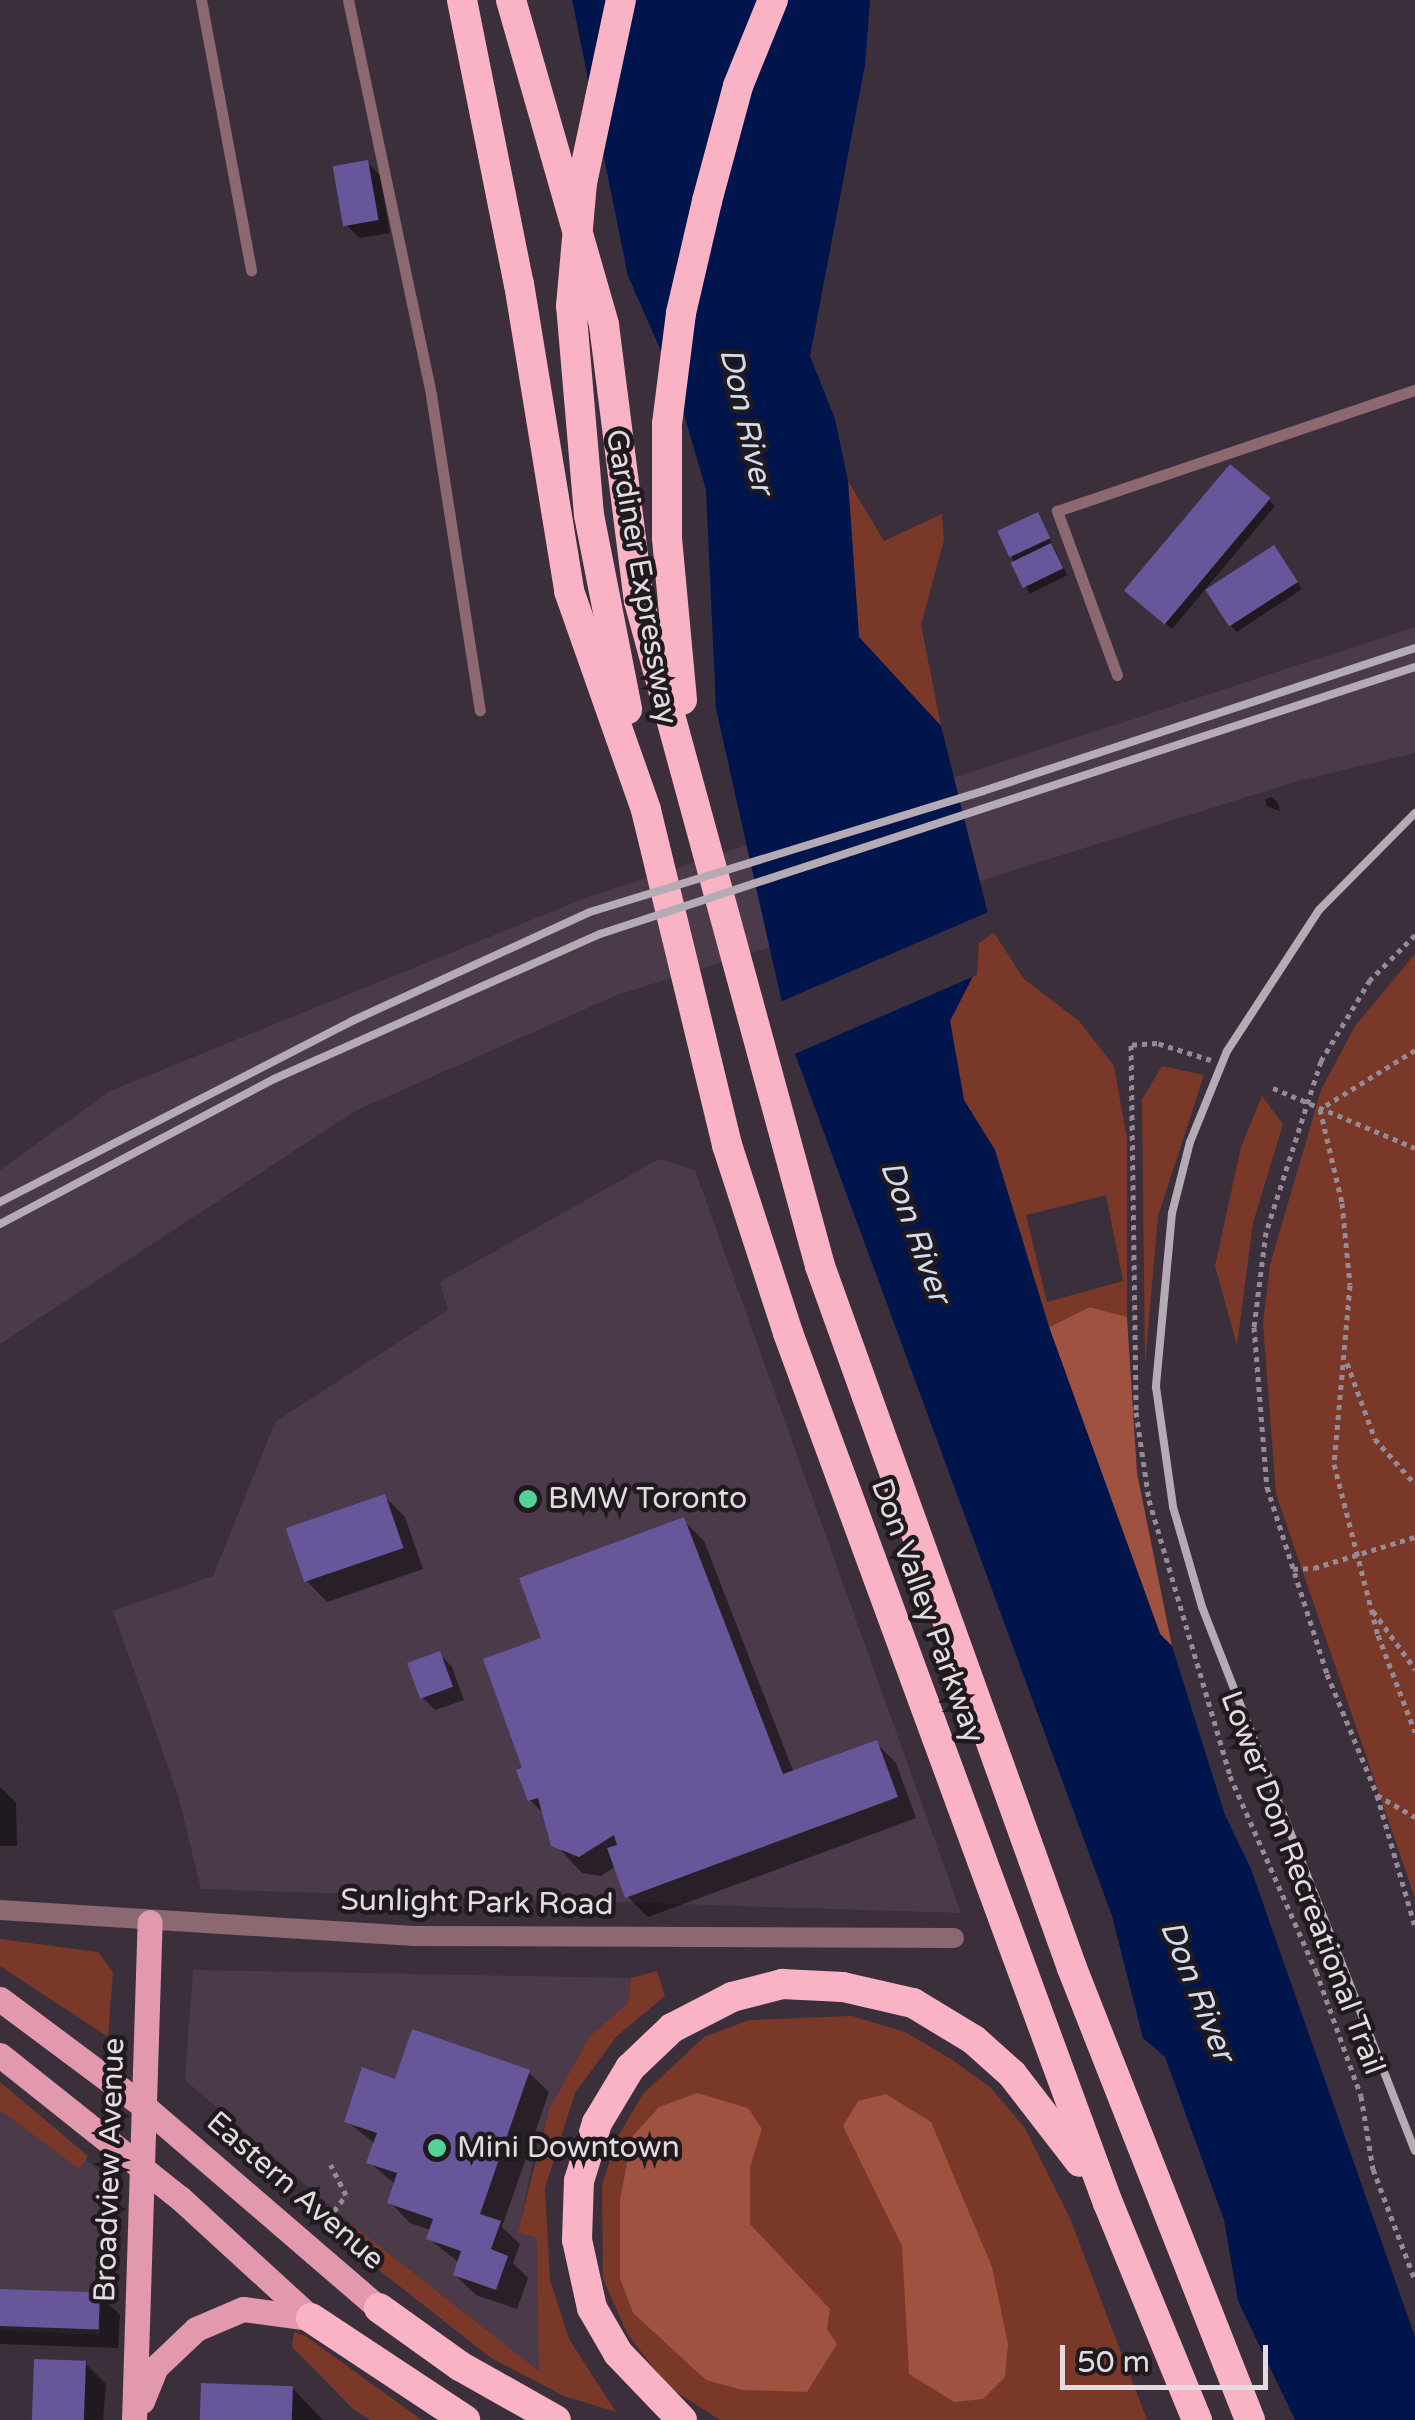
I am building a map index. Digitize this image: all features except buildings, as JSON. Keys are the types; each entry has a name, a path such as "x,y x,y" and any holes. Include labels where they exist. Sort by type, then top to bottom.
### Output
{"highway":[{"path":"462,0 519,284 570,590 646,810"},
{"path":"511,0 604,325 639,601 696,812"},
{"name":"Gardiner Expressway","path":"621,0 582,182 571,306 590,515 646,810"},
{"path":"696,812 676,653 667,483 681,313 738,86 773,0"},
{"name":"Don Valley Parkway","path":"646,810 726,1144 788,1333 1108,2203 1197,2420"},
{"name":"Don Valley Parkway","path":"696,812 815,1249 899,1500 1250,2420"},
{"path":"682,2420 618,2353 592,2308 577,2240 579,2180 597,2123 630,2068 672,2028 732,1997 782,1984 828,1986 913,2004 974,2040 1012,2074 1108,2203"},
{"name":"Eastern Avenue","path":"379,2308 460,2366 556,2420"},
{"path":"311,2318 465,2420"}],"main road":[{"name":"Broadview Avenue","path":"135,2420 150,1922"},
{"name":"Eastern Avenue","path":"0,1999 145,2107 379,2308"},
{"path":"0,2055 143,2169 311,2318"},
{"path":"135,2420 156,2367 196,2330 243,2310 311,2318"}],"street":[{"name":"Sunlight Park Road","path":"0,1910 432,1936 954,1938"}],"lane":[{"path":"201,0 251,270"},
{"path":"348,0 431,395 480,710"},
{"path":"1116,674 1058,512 1415,388"}],"path":[{"path":"1415,935 1370,980 1338,1024 1305,1102 1266,1232 1254,1327 1264,1479 1377,1795 1415,1927"},
{"name":"Lower Don Recreational Trail","path":"1211,1060 1157,1043 1131,1046 1136,1412 1149,1500 1230,1776 1312,1960 1361,2096 1373,2169 1415,2280"},
{"path":"1320,1108 1415,1050"},
{"path":"1273,1088 1415,1148"},
{"path":"1320,1108 1346,1228 1346,1355 1333,1456 1372,1608 1415,1732"},
{"path":"1346,1355 1369,1427 1415,1484"},
{"path":"1293,1568 1358,1556 1415,1537"},
{"path":"1372,1608 1415,1669"},
{"path":"1377,1795 1415,1817"},
{"path":"320,2230 346,2195 331,2165"}],"shaded area":[{"path":"848,481 884,541 942,514 944,540 921,625 941,726 859,637"},
{"path":"1415,627 1415,753 1301,780 617,995 355,1111 0,1344 0,1170 110,1091 588,897"},
{"path":"992,930 1024,979 1079,1021 1114,1066 1127,1139 1127,1317 1090,1307 1049,1327 1003,1178 964,1100 950,1021 972,978 974,940","holes":["1106,1195 1123,1281 1047,1302 1026,1215"]},
{"path":"1415,954 1415,1898 1276,1494 1263,1324 1270,1265 1321,1090 1355,1026"},
{"path":"1162,1066 1204,1075 1158,1216 1145,1365 1142,1099"},
{"path":"1262,1096 1283,1124 1253,1223 1237,1345 1215,1266 1241,1147"},
{"name":"BMW Toronto","path":"659,1159 695,1170 961,1913 201,1889 178,1795 113,1611 213,1576 275,1422 448,1310 440,1282"},
{"path":"1090,1307 1127,1317 1137,1473 1172,1646 1160,1634 1049,1327"},
{"path":"0,1939 98,1952 113,1972 108,2037 0,1966"},
{"path":"193,1970 631,1978 628,2003 589,2037 549,2109 531,2170 519,2231 537,2237 540,2372 350,2223 185,2080"},
{"path":"657,1971 665,1996 616,2037 575,2093 545,2188 550,2280 569,2339 616,2412 564,2396 491,2358 337,2237 350,2223 539,2371 537,2238 518,2232 549,2109 589,2037 628,2003 631,1978"},
{"path":"852,2016 905,2032 951,2059 990,2087 1025,2128 1069,2216 1147,2420 720,2420 667,2386 627,2333 603,2279 602,2185 617,2138 643,2094 704,2037 749,2020"},
{"path":"0,2082 104,2176 100,2335 0,2330"},
{"path":"0,2082 88,2156 79,2169 0,2110"},
{"path":"697,2093 748,2108 762,2129 750,2167 750,2224 830,2309 827,2329 837,2344 807,2392 742,2390 706,2380 633,2313 620,2278 620,2200 632,2137 659,2107"},
{"path":"886,2094 931,2122 992,2267 1008,2344 1005,2377 983,2399 954,2402 909,2374 902,2246 843,2126 858,2101"},
{"path":"294,2332 304,2335 422,2420 370,2420 353,2409 292,2347"}],"water":[{"name":"Don River","path":"572,0 870,0 865,65 810,356 835,419 848,481 859,637 941,726 992,930 974,940 972,978 950,1021 964,1100 995,1150 1049,1327 1160,1634 1172,1646 1225,1815 1251,1869 1415,2337 1415,2420 1295,2420 1238,2301 1224,2220 1165,2057 1143,2038 1112,1916 791,1043 716,709 706,490 675,383 628,276"}],"pier":[{"path":"993,910 997,931 979,943 977,975 790,1056 773,1005"}],"railway":[{"path":"0,1202 352,1021 590,912 983,791 1415,648"},
{"path":"0,1224 274,1079 600,934 1415,667"},
{"path":"1415,813 1319,910 1227,1051 1190,1142 1172,1213 1156,1387 1173,1507 1202,1607 1415,2151"}],"place":[{"name":"BMW Toronto","path":"528,1499"},
{"name":"Mini Downtown","path":"437,2148"}]}
